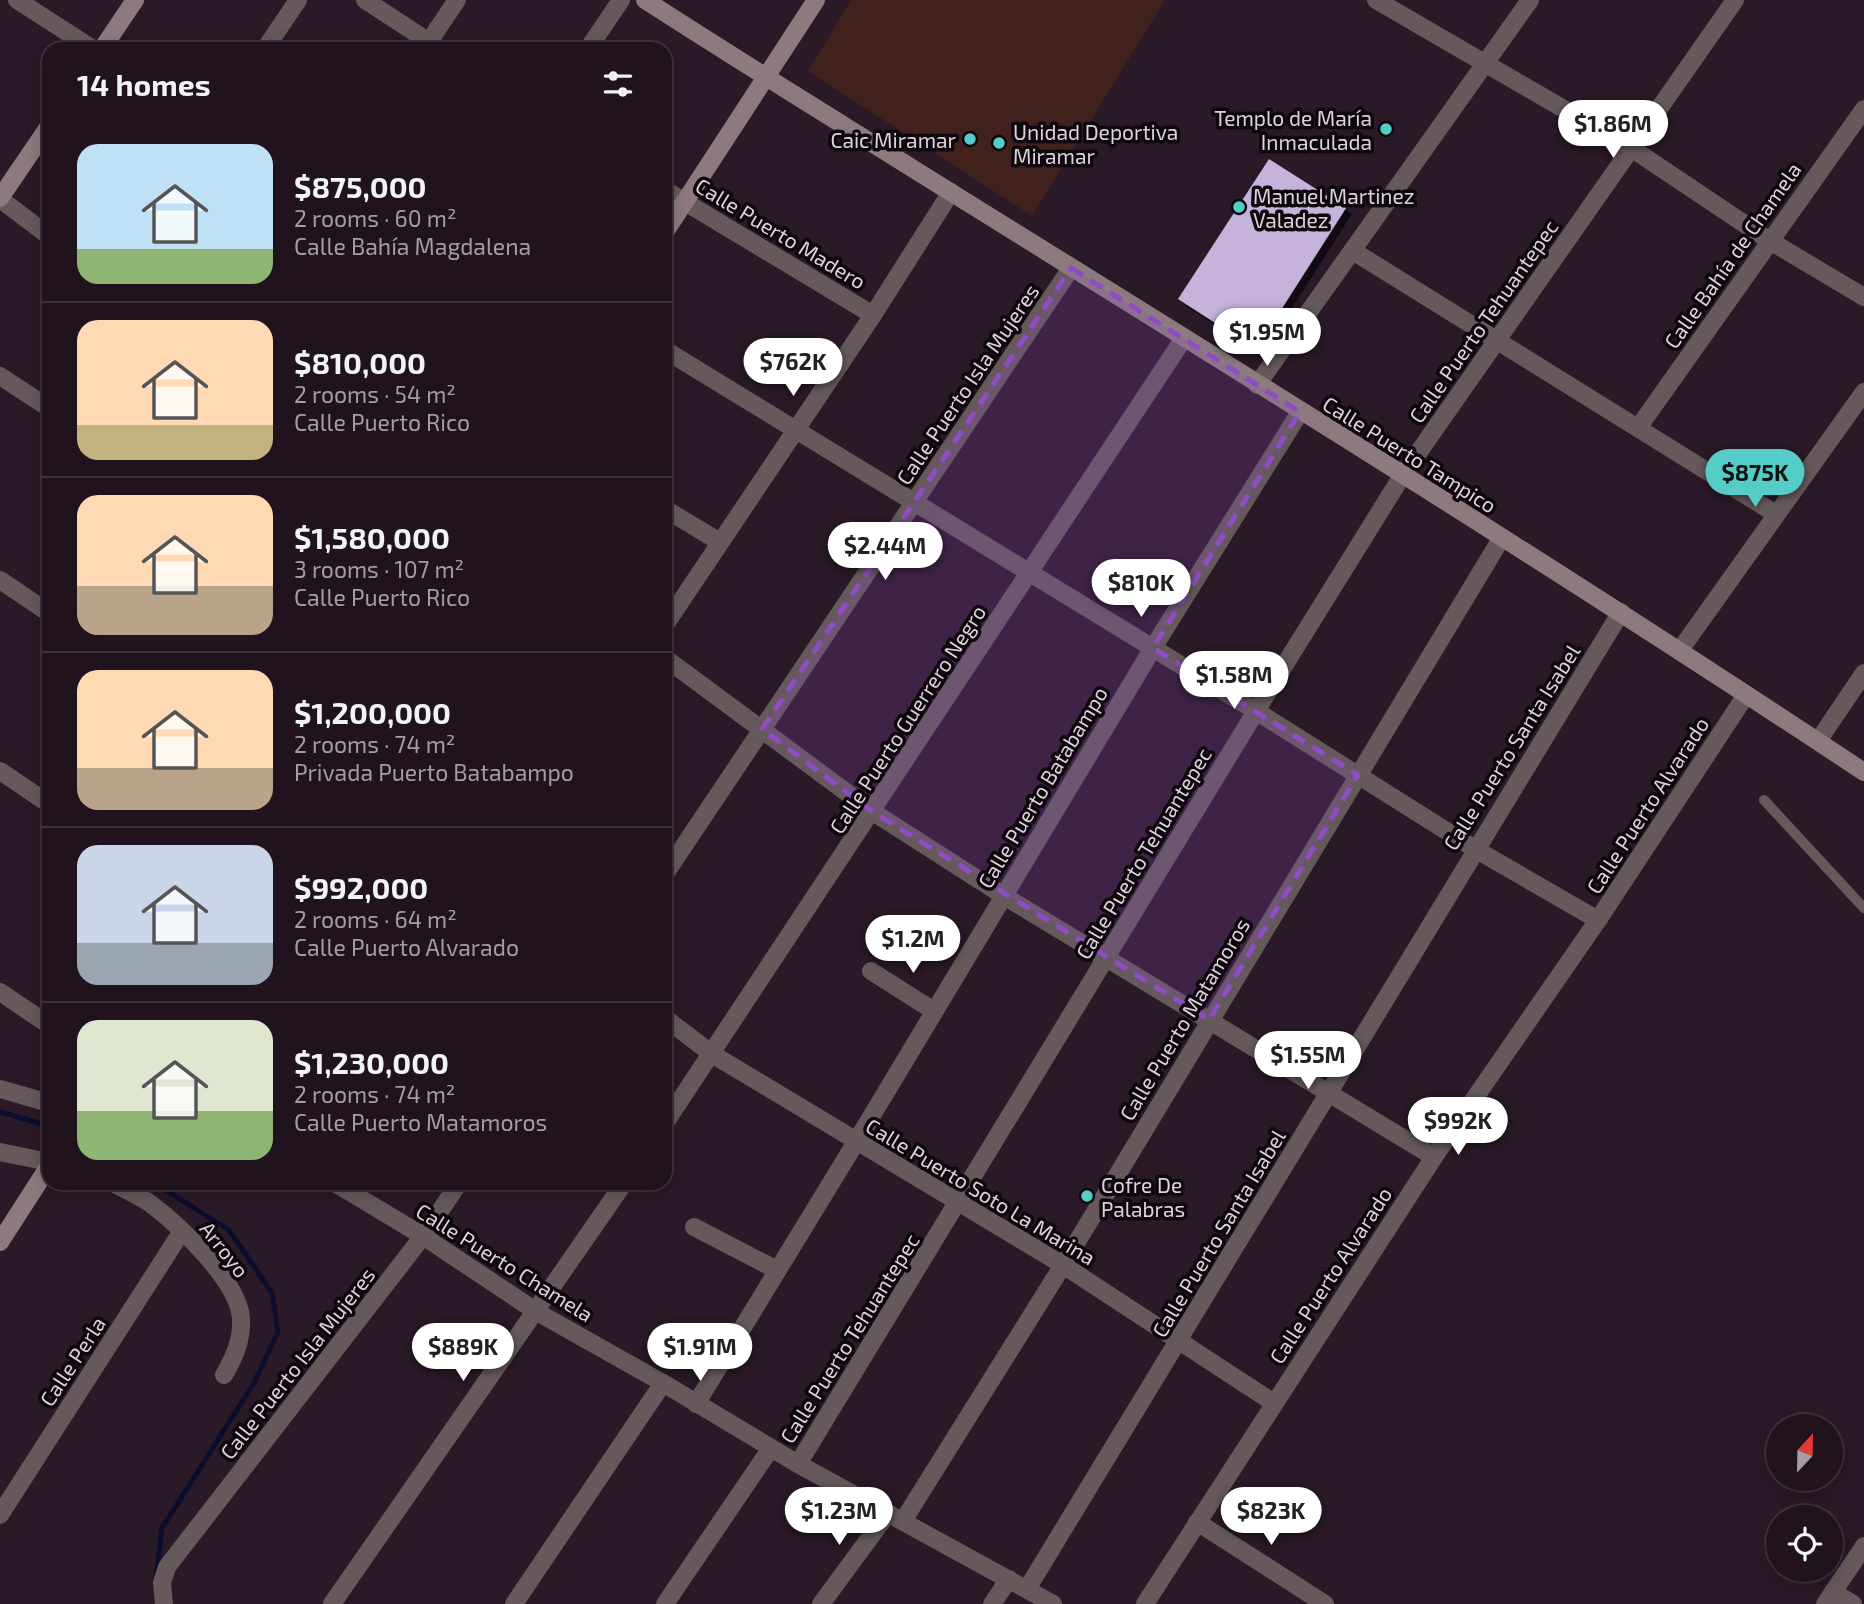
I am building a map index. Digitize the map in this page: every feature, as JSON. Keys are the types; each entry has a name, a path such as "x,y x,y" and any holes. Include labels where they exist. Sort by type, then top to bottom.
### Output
{"street":[{"path":"17,0 82,42"},
{"path":"107,42 135,0"},
{"path":"270,42 298,0"},
{"path":"365,0 424,42"},
{"path":"434,42 457,0"},
{"path":"593,42 621,0"},
{"name":"Calle Puerto Tampico","path":"645,0 765,78 1621,612 1864,772"},
{"path":"672,222 816,0"},
{"path":"1376,0 1631,148 1770,241 1864,297"},
{"path":"1257,385 1530,0"},
{"name":"Calle Puerto Tehuantepec","path":"799,1464 1106,956 1402,476 1735,0"},
{"name":"Calle Bahía de Chamela","path":"1638,428 1864,109"},
{"path":"42,136 0,198 42,231"},
{"path":"672,614 873,316 950,192"},
{"name":"Calle Puerto Madero","path":"672,194 873,316"},
{"path":"1353,251 1776,514"},
{"name":"Calle Puerto Isla Mujeres","path":"672,864 1072,268"},
{"name":"Calle Puerto Guerrero Negro","path":"672,1113 1184,338"},
{"path":"672,354 1256,711 1475,849 1598,920"},
{"path":"0,376 42,403"},
{"path":"1680,650 1864,391"},
{"name":"Calle Puerto Batabampo","path":"696,1404 1153,648 1300,412"},
{"path":"672,513 720,542"},
{"name":"Calle Puerto Matamoros","path":"821,1604 895,1517 1063,1265 1501,539"},
{"path":"0,580 42,608"},
{"name":"Calle Puerto Santa Isabel","path":"1027,1589 1621,612"},
{"path":"672,663 873,811 1004,896 1434,1157"},
{"path":"1818,741 1864,673"},
{"name":"Calle Puerto Alvarado","path":"1145,1604 1434,1157 1598,920 1746,695"},
{"path":"0,771 42,799"},
{"path":"871,971 934,1011"},
{"path":"0,992 42,1020"},
{"name":"Calle Puerto Soto La Marina","path":"672,1023 712,1054 1063,1265 1274,1403"},
{"path":"0,1089 42,1101"},
{"path":"0,1152 42,1162"},
{"path":"0,1242 42,1175"},
{"name":"Arroyo","path":"126,1190 149,1202 182,1231 219,1271 238,1305 240,1335 236,1355 224,1375"},
{"name":"Calle Puerto Chamela","path":"347,1190 423,1236 537,1312 799,1464 1054,1604"},
{"name":"Calle Puerto Isla Mujeres","path":"164,1604 162,1583 167,1567 423,1236 454,1190"},
{"path":"332,1604 619,1190"},
{"path":"694,1227 777,1270"},
{"name":"Calle Perla","path":"0,1515 182,1231"},
{"path":"514,1604 663,1383"},
{"name":"Calle Puerto Tehuantepec","path":"665,1604 771,1448"},
{"path":"1197,1522 1325,1604"},
{"path":"1853,1604 1829,1598 1864,1546"},
{"path":"992,1604 1009,1579"}],"lane":[{"path":"1764,800 1864,908"}],"highlighted area":[{"path":"1071,268 1300,412 1153,648 1358,775 1209,1020 873,812 762,729"}],"shaded area":[{"name":"Unidad Deportiva Miramar","path":"851,0 1165,0 1032,216 808,71"}],"building":[{"path":"1269,159 1346,208 1256,349 1178,299"}],"waterway":[{"path":"0,1112 42,1124"},
{"path":"156,1579 162,1528 254,1383 278,1332 272,1293 229,1230 165,1190"}],"place":[{"name":"Templo de María Inmaculada","path":"1386,129"},
{"name":"Caic Miramar","path":"970,139"},
{"name":"Unidad Deportiva Miramar","path":"999,143"},
{"name":"Manuel Martinez Valadez","path":"1239,207"},
{"name":"Cofre De Palabras","path":"1087,1196"}]}
